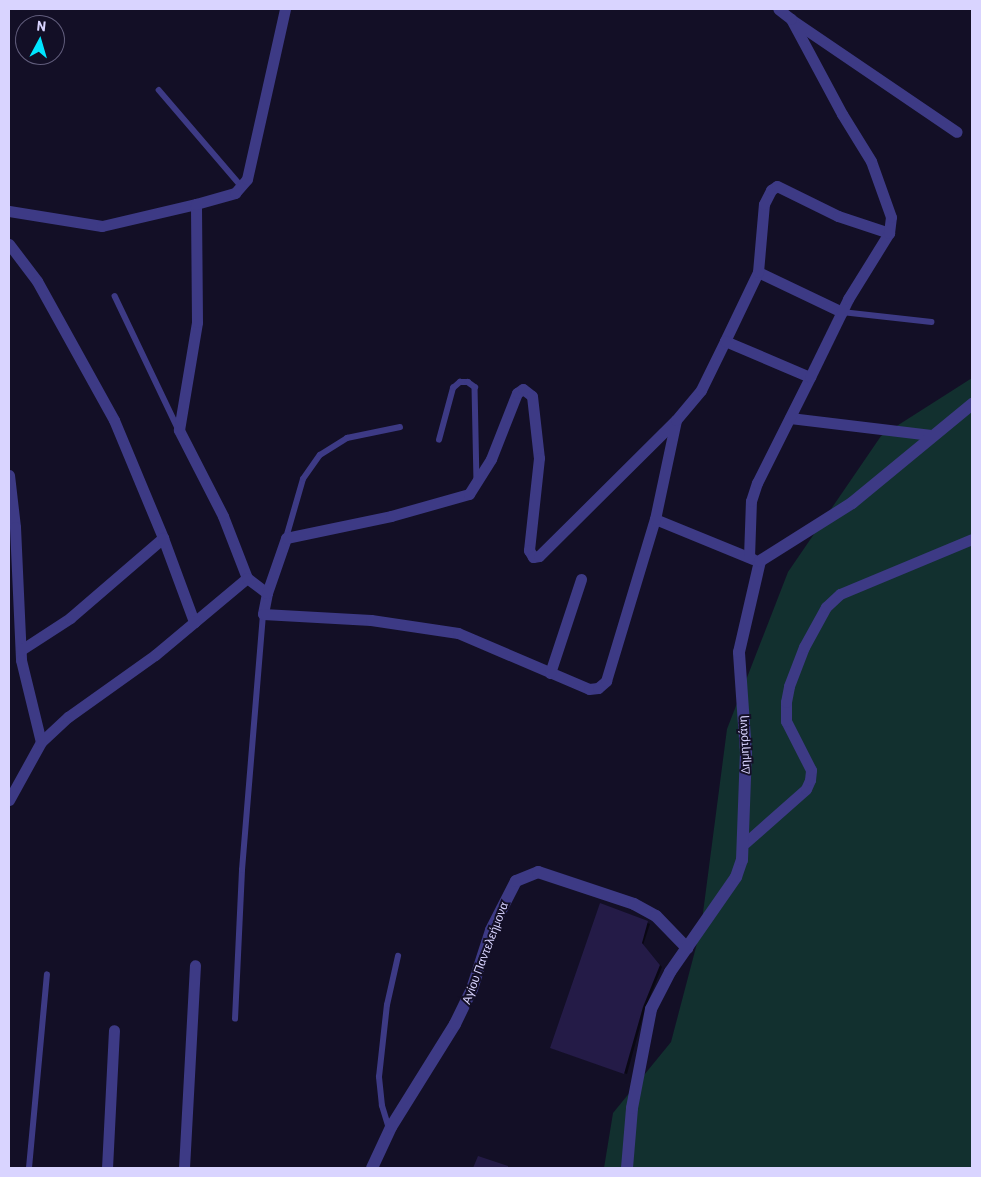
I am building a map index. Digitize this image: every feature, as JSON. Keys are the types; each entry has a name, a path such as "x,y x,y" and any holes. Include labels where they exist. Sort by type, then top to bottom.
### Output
{"street":[{"path":"9,211 102,226 235,193 247,179 285,9"},
{"path":"778,9 957,132"},
{"path":"754,559 751,501 756,482 842,312 889,233 891,217 871,161 842,114 790,19"},
{"path":"676,420 655,519 606,681 598,688 589,689 458,632 371,620 263,614 267,593 286,538 461,498 476,486 491,459 517,393 523,389 529,391 532,396 539,458 529,550 533,557 538,556 676,420 701,390 758,272 764,204 770,190 776,186 829,212 889,233"},
{"path":"196,204 197,322 178,430 222,516 248,578 267,593"},
{"path":"9,244 38,281 114,420 163,538 194,622"},
{"path":"758,272 842,312"},
{"path":"725,341 810,377"},
{"path":"754,559 852,503 892,472 932,435 972,404"},
{"path":"790,418 932,435"},
{"path":"9,475 15,527 20,650 41,742"},
{"path":"655,519 754,559"},
{"path":"20,650 84,607 163,538"},
{"path":"745,843 806,789 810,780 811,770 786,721 786,702 789,686 804,647 826,607 840,594 972,539"},
{"name":"Δημητράνη","path":"627,1168 632,1108 646,1028 666,980 736,877 745,843 746,753 739,652 754,559"},
{"path":"9,800 41,742 68,717 155,655 248,578"},
{"path":"550,673 581,580"},
{"name":"Αγίου Παντελεήμονα","path":"372,1168 389,1131 455,1024 472,989 502,904 516,881 526,875 538,872 634,904 656,916 687,948"},
{"path":"184,1168 195,965"},
{"path":"107,1168 114,1030"}],"lane":[{"path":"159,90 242,187"},
{"path":"115,296 178,430"},
{"path":"842,312 931,322"},
{"path":"439,440 453,388 460,382 468,382 475,387 476,486"},
{"path":"286,538 303,479 320,455 347,438 400,426"},
{"path":"236,1019 242,870 263,614"},
{"path":"389,1131 382,1106 379,1077 387,1004 398,956"},
{"path":"29,1168 47,975"}],"green space":[{"path":"972,378 972,1168 604,1168 613,1113 671,1042 701,928 727,729 788,572 881,436"}],"building":[{"path":"600,903 648,921 642,943 660,965 643,1007 624,1074 550,1048"},
{"path":"478,1156 508,1166 508,1168 473,1168"}]}
